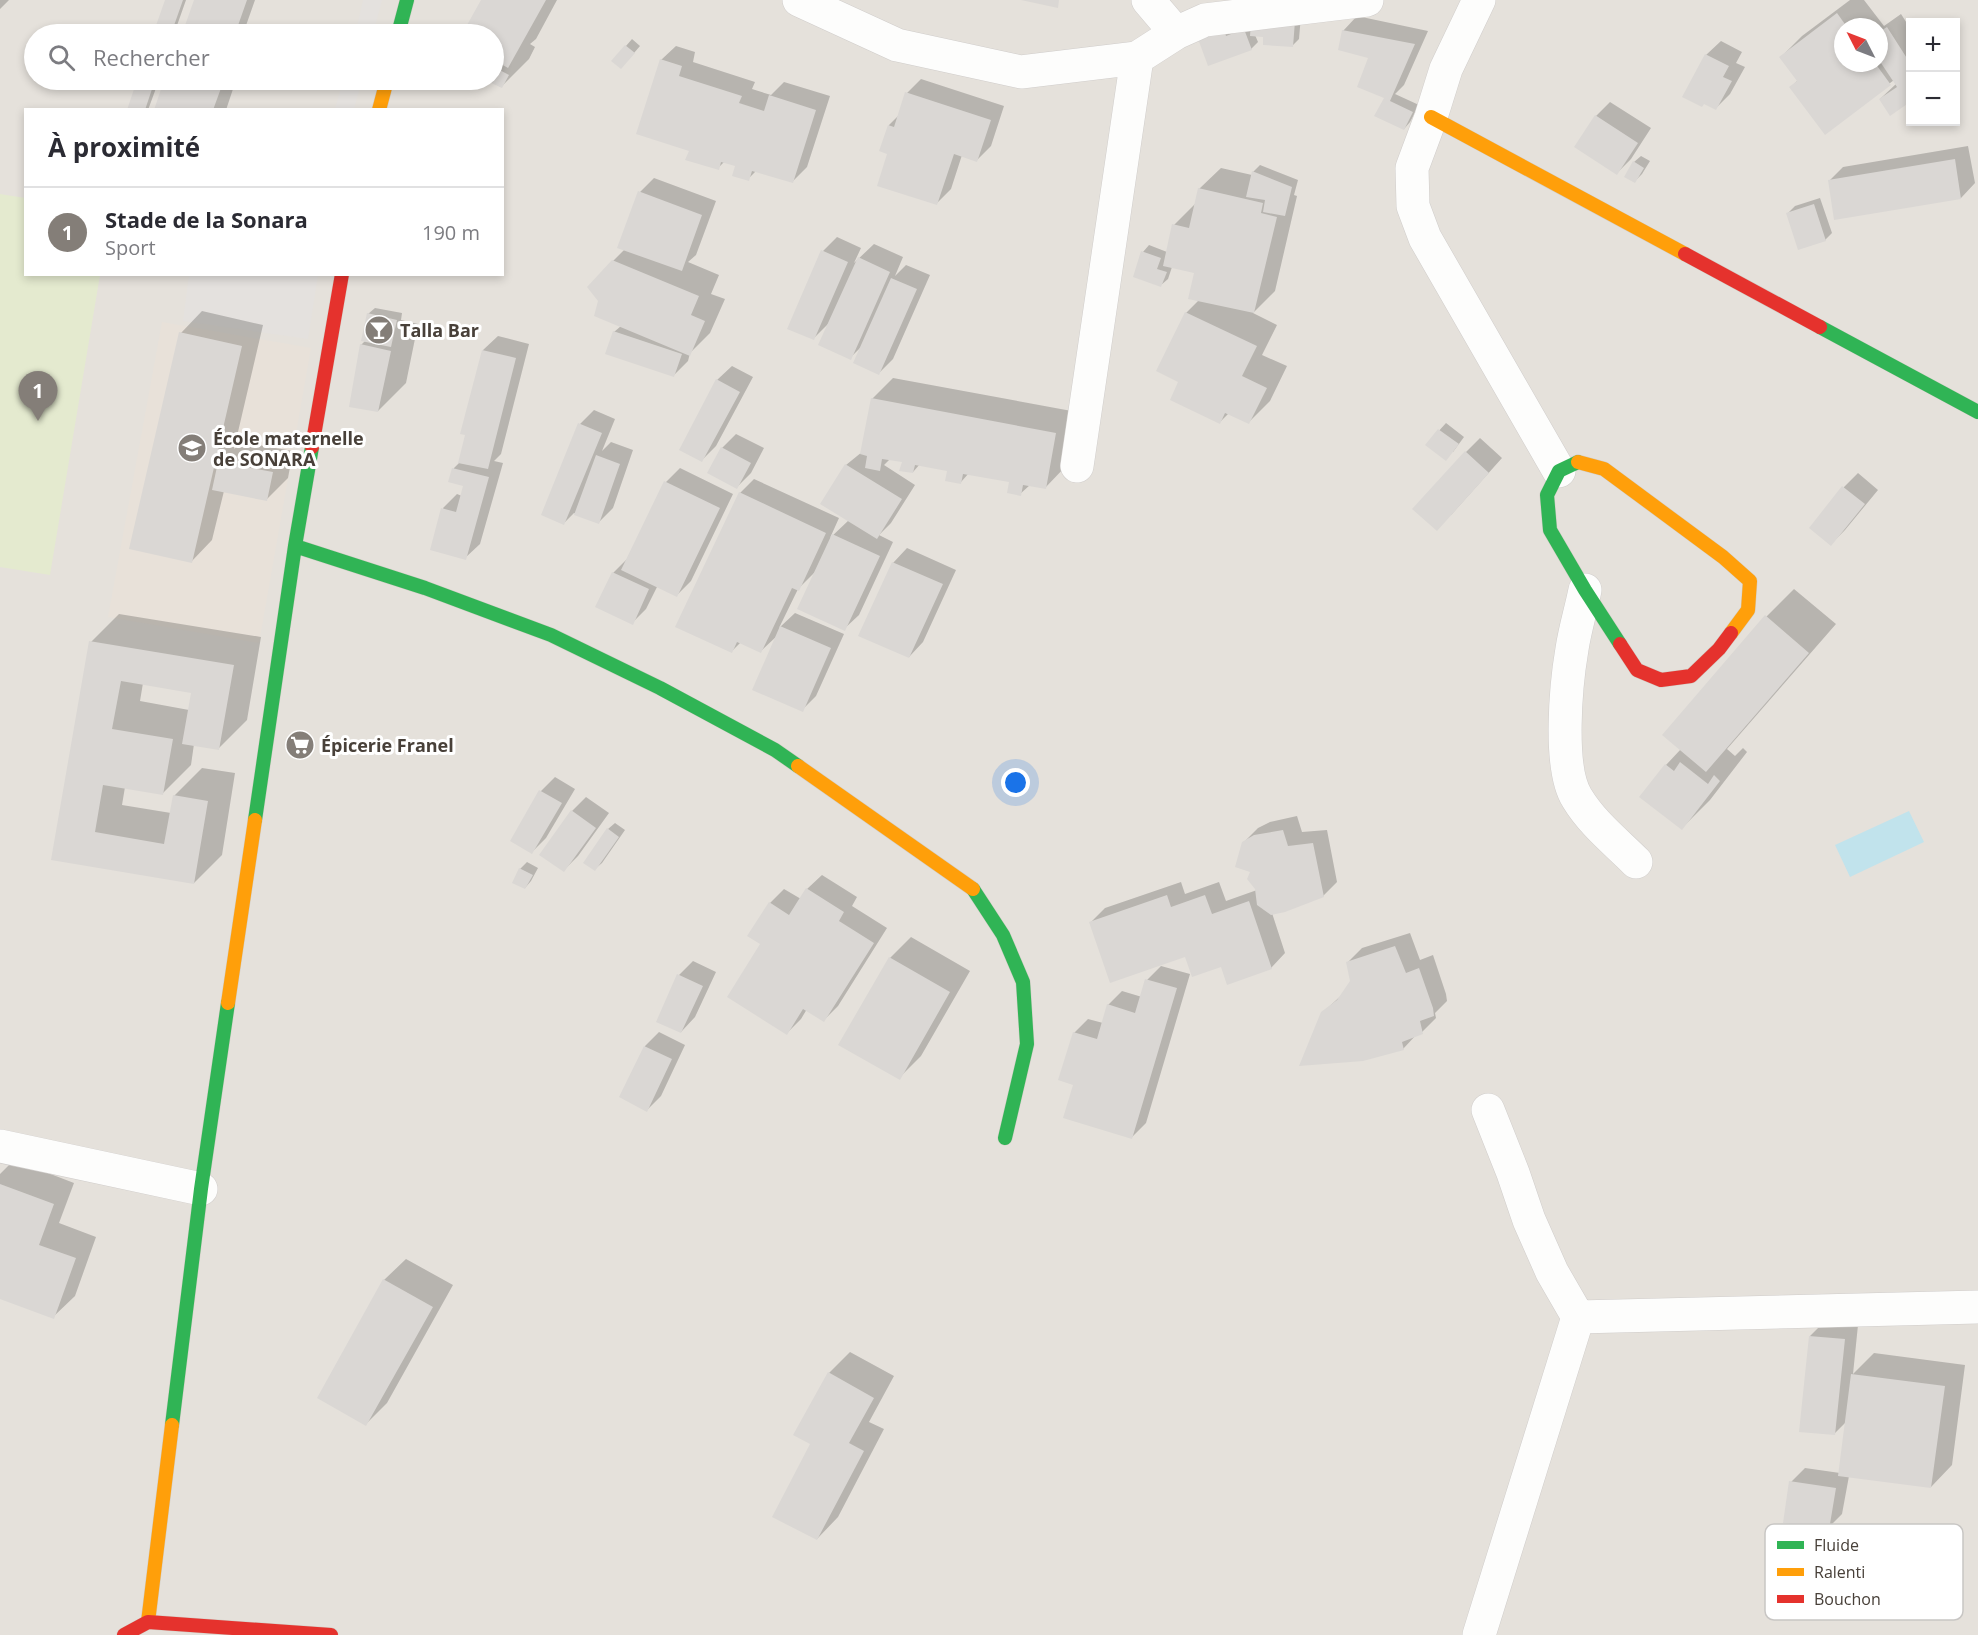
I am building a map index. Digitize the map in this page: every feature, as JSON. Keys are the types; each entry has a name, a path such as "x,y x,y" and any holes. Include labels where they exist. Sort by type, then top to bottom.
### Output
{"main road":[{"path":"401,24 407,0"},
{"path":"380,108 384,90"},
{"path":"1431,117 1978,412"},
{"path":"148,1622 201,1189 296,546 342,276"},
{"path":"1578,462 1604,469 1723,557 1750,581 1748,610 1719,649 1691,676 1661,680 1636,670 1550,530 1547,495 1559,471 1578,462"},
{"path":"296,546 425,588 551,635 660,688 775,750 973,888 1004,935 1023,982 1027,1044 1005,1138"},
{"path":"124,1635 148,1622 331,1635"}],"street":[{"path":"799,0 897,45 1021,72 1137,58 1176,33 1205,20 1367,0"},
{"path":"1148,0 1176,33"},
{"path":"1479,0 1446,69 1412,168 1413,206 1431,249 1559,471"},
{"path":"1077,466 1137,58"},
{"path":"1585,590 1572,649 1566,712 1566,763 1576,797 1596,822 1636,862"},
{"path":"1479,1635 1578,1317 1552,1272 1529,1220 1488,1110"},
{"path":"0,1146 201,1189"},
{"path":"1578,1317 1978,1307"}],"shaded area":[{"path":"0,0 1978,0 1978,1635 0,1635"},
{"path":"363,0 382,0 376,24 357,24"},
{"path":"340,90 359,90 354,108 335,108"},
{"path":"189,276 318,276 308,339 183,321"},
{"path":"162,322 311,348 259,643 108,617"}],"green space":[{"path":"0,194 24,198 24,276 100,276 50,575 0,567"}],"water":[{"path":"1909,811 1924,842 1850,877 1835,845"}],"building":[{"path":"165,0 183,0 175,24 157,24"},
{"path":"194,0 247,0 239,24 186,24"},
{"path":"481,0 546,0 508,68 504,66 504,24 468,24"},
{"path":"1021,0 1059,0 1058,8"},
{"path":"1837,13 1841,18 1834,18 1834,72 1882,72 1891,85 1825,135 1789,87 1797,81 1779,57"},
{"path":"1295,21 1293,47 1263,45 1263,37 1250,36 1251,22"},
{"path":"1223,26 1226,36 1244,29 1252,50 1208,66 1197,36"},
{"path":"1888,29 1906,57 1906,105 1890,116 1879,99 1897,87 1887,72"},
{"path":"1342,30 1415,44 1390,101 1413,112 1404,130 1374,116 1384,98 1357,87 1368,58 1338,50"},
{"path":"625,45 635,53 621,69 611,61"},
{"path":"1705,54 1729,66 1723,77 1732,81 1716,110 1704,104 1702,107 1682,97"},
{"path":"660,59 682,66 679,76 742,96 739,103 764,111 769,95 816,110 793,183 752,171 749,181 732,176 735,166 721,162 719,170 685,160 689,151 636,134"},
{"path":"504,72 509,75 504,84"},
{"path":"134,90 152,90 146,108 128,108"},
{"path":"161,90 220,90 214,108 155,108"},
{"path":"905,92 991,120 977,162 954,154 937,205 877,186 887,154 879,151 888,125 894,127"},
{"path":"1595,115 1638,143 1617,175 1574,147"},
{"path":"1955,159 1961,199 1834,220 1828,180"},
{"path":"1633,161 1644,168 1635,183 1624,177"},
{"path":"1252,171 1292,187 1285,216 1263,212 1265,200 1246,197"},
{"path":"1198,188 1263,203 1261,213 1277,217 1254,313 1188,299 1194,273 1163,266 1172,224 1189,228"},
{"path":"638,191 702,215 682,271 617,248"},
{"path":"1814,204 1826,241 1798,250 1786,213"},
{"path":"821,250 848,262 814,340 787,329"},
{"path":"1141,251 1161,258 1157,269 1167,272 1161,287 1133,277"},
{"path":"858,257 890,272 851,360 818,345"},
{"path":"612,260 699,296 691,315 705,321 690,356 594,316 598,301 587,287"},
{"path":"891,278 917,289 879,375 853,363"},
{"path":"1185,312 1257,346 1242,376 1267,388 1249,424 1225,413 1220,424 1170,400 1178,382 1156,371"},
{"name":"Talla Bar","path":"367,313 397,320 391,347 361,341"},
{"path":"613,331 682,354 674,377 605,354"},
{"path":"179,332 242,346 192,563 129,549"},
{"path":"360,344 391,351 378,412 349,407"},
{"path":"482,350 516,358 488,469 458,463 465,435 460,434"},
{"path":"716,379 740,392 702,462 679,450"},
{"path":"871,398 1056,433 1046,489 1023,485 1021,496 1007,493 1009,482 963,474 961,484 945,481 947,471 915,465 913,473 899,471 902,462 882,459 880,471 865,468 867,456 860,454"},
{"path":"578,423 602,433 564,525 541,515"},
{"path":"1438,429 1459,444 1446,461 1425,445"},
{"path":"721,447 751,463 737,489 707,473"},
{"path":"1465,451 1489,473 1437,531 1412,509"},
{"path":"596,455 620,464 599,524 574,515"},
{"path":"218,462 273,472 267,501 212,490"},
{"path":"845,464 902,499 877,539 820,504"},
{"path":"452,468 489,477 466,560 430,550 441,508 456,512 463,486 448,482"},
{"path":"664,481 720,508 677,597 621,570"},
{"path":"1842,486 1865,504 1831,546 1809,528"},
{"path":"739,492 826,533 799,591 792,588 761,653 737,642 732,653 675,627"},
{"path":"832,534 880,556 845,631 797,609"},
{"path":"892,562 943,584 909,658 858,636"},
{"path":"612,572 649,589 633,625 595,607"},
{"path":"1765,615 1809,653 1706,772 1662,735"},
{"path":"780,626 831,648 803,712 752,690"},
{"path":"89,641 234,665 219,750 182,744 191,693 121,681 112,729 173,739 163,795 103,785 95,832 164,844 173,795 208,801 194,884 51,860"},
{"path":"1680,762 1708,784 1714,775 1720,781 1682,830 1639,797 1665,764 1674,771"},
{"path":"539,790 562,803 532,854 510,841"},
{"path":"571,810 596,828 564,872 539,855"},
{"path":"607,828 619,837 595,871 583,863"},
{"path":"1283,830 1288,846 1313,843 1324,897 1271,915 1257,905 1255,889 1247,879 1250,872 1235,867 1242,842 1254,835"},
{"path":"519,868 533,875 525,889 512,883"},
{"path":"806,888 844,912 839,921 874,943 824,1022 803,1009 787,1035 727,997 760,944 747,936 769,902 789,915"},
{"path":"1167,895 1171,907 1205,895 1212,914 1249,901 1272,969 1227,985 1221,967 1192,977 1185,957 1110,983 1089,922"},
{"path":"1395,946 1406,973 1419,968 1433,1008 1434,1016 1420,1021 1423,1034 1402,1042 1404,1050 1363,1061 1299,1066 1321,1012 1337,1000 1350,981 1346,962"},
{"path":"889,957 950,992 900,1080 838,1045"},
{"path":"677,974 703,986 681,1033 656,1022"},
{"path":"1145,979 1177,988 1132,1139 1063,1118 1073,1085 1058,1080 1073,1032 1097,1039 1107,1004 1135,1013"},
{"path":"644,1046 672,1059 647,1112 619,1097"},
{"path":"0,1184 54,1204 39,1245 76,1258 54,1319 0,1299"},
{"path":"383,1279 433,1307 366,1426 317,1398"},
{"path":"1809,1336 1845,1339 1835,1435 1799,1432"},
{"path":"828,1372 874,1398 849,1443 864,1451 817,1540 772,1517 810,1444 793,1435"},
{"path":"1851,1374 1945,1386 1931,1488 1838,1476"},
{"path":"1789,1481 1836,1488 1830,1524 1783,1523"}],"traffic: fast":[{"path":"401,24 407,0"},
{"path":"1820,327 1978,412"},
{"path":"255,820 295,546 312,447"},
{"path":"1578,462 1559,471 1547,495 1550,530 1620,644"},
{"path":"295,546 425,588 551,635 660,688 775,750 798,766"},
{"path":"973,889 1003,935 1023,982 1027,1044 1005,1138"},
{"path":"172,1425 201,1189 228,1003"}],"traffic: slow":[{"path":"380,108 384,90"},
{"path":"1431,117 1685,254"},
{"path":"1578,462 1604,469 1723,557 1750,581 1748,610 1731,633"},
{"path":"798,766 973,889"},
{"path":"228,1003 255,820"},
{"path":"148,1622 172,1425"}],"traffic: jam":[{"path":"1685,254 1820,327"},
{"path":"312,447 342,276"},
{"path":"1620,644 1637,670 1661,680 1691,676 1719,649 1731,633"},
{"path":"124,1635 148,1622 331,1635"}],"place":[{"name":"Talla Bar","path":"379,330"},
{"name":"Stade de la Sonara","path":"38,421"},
{"name":"École maternelle de SONARA","path":"192,448"},
{"name":"Épicerie Franel","path":"300,745"}]}
